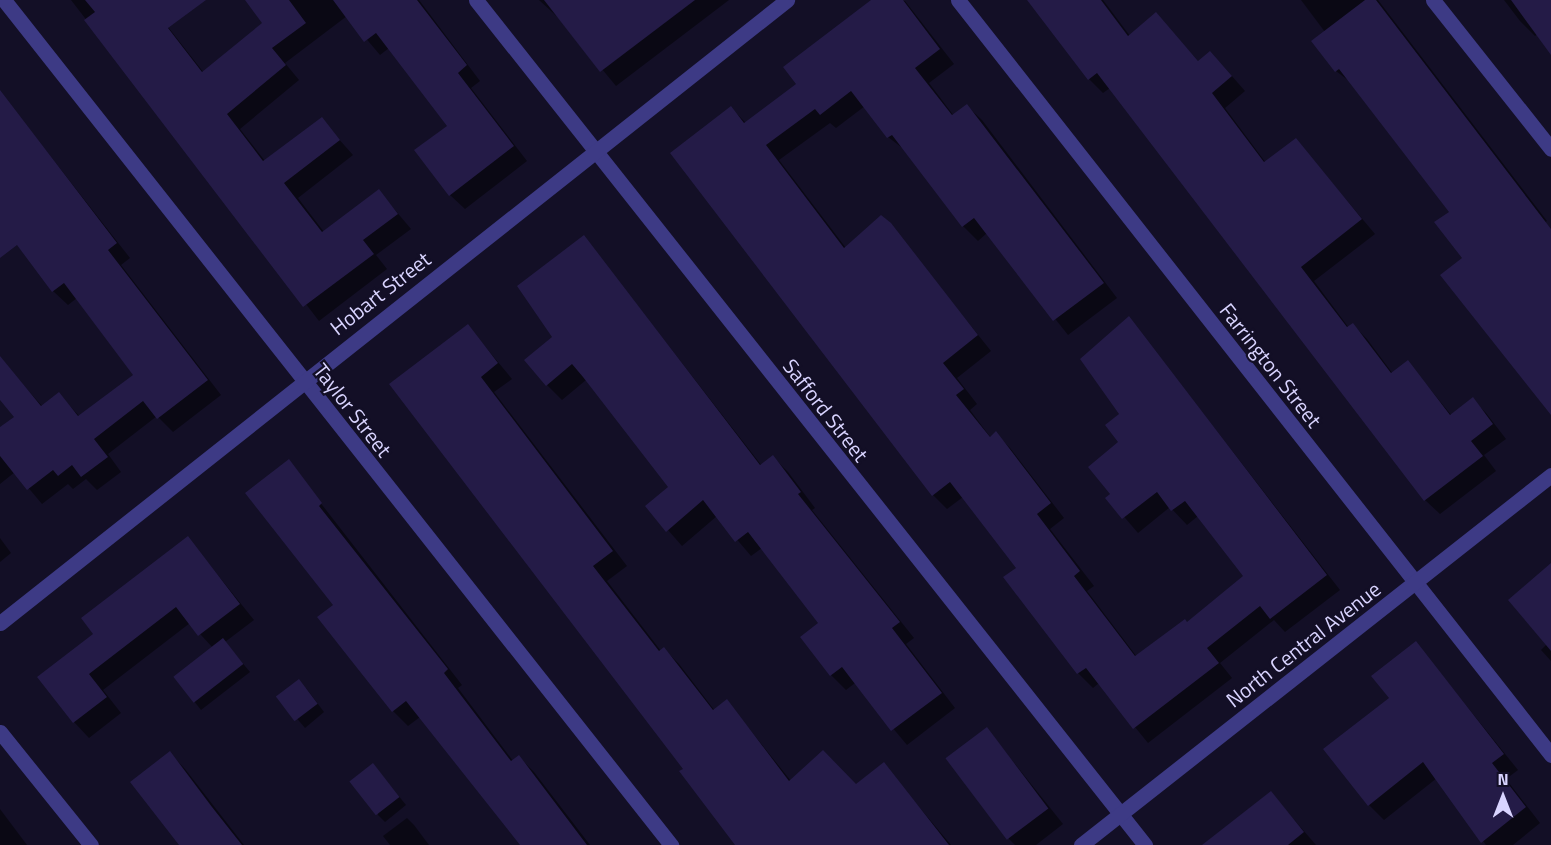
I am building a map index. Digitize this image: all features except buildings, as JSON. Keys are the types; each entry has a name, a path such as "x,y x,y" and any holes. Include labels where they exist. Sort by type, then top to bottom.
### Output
{"street":[{"name":"Taylor Street","path":"4,0 671,845"},
{"name":"Safford Street","path":"476,0 1144,845"},
{"name":"Hobart Street","path":"0,623 303,380 787,0"},
{"name":"Farrington Street","path":"958,0 1551,755"},
{"path":"1433,0 1551,149"},
{"name":"North Central Avenue","path":"1081,845 1551,475"},
{"path":"0,732 91,845"}]}
